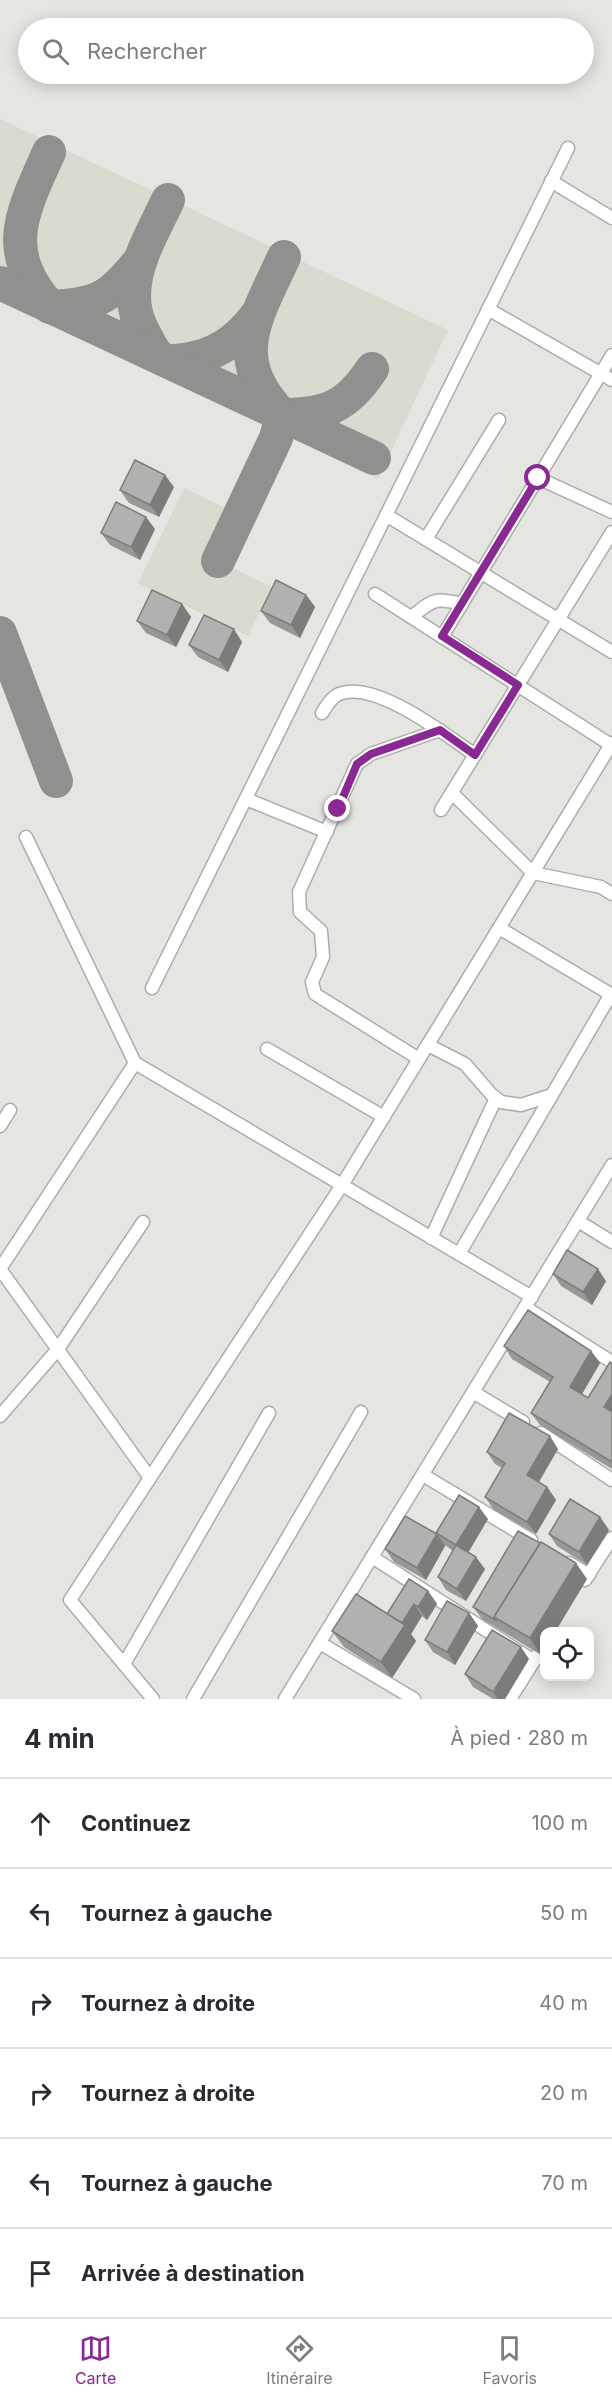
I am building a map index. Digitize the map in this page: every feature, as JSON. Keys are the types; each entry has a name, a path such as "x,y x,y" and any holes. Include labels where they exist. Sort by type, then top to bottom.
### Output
{"street":[{"path":"152,988 568,148"},
{"path":"551,181 612,218"},
{"path":"488,309 607,377"},
{"path":"442,636 538,478 607,377 612,355"},
{"path":"426,539 499,420"},
{"path":"538,478 612,512"},
{"path":"386,515 612,652"},
{"path":"441,810 558,619 608,548 612,532"},
{"path":"153,1699 70,1600 342,1185 611,744 375,594"},
{"path":"411,617 433,601 442,599 462,604"},
{"path":"322,713 334,696 345,692 373,695 418,716 475,755"},
{"path":"419,1059 315,994 312,982 323,957 321,931 300,912 299,892 357,764 371,754 440,730"},
{"path":"452,793 533,873 601,887 612,894"},
{"path":"246,799 327,832"},
{"path":"26,837 135,1063 459,1254 612,1362"},
{"path":"459,1254 611,995 499,928"},
{"path":"428,1045 465,1064 501,1102 521,1105 552,1095"},
{"path":"267,1049 384,1117"},
{"path":"135,1063 0,1269 150,1478"},
{"path":"432,1238 496,1098"},
{"path":"0,1126 10,1110"},
{"path":"285,1699 612,1165"},
{"path":"578,1221 612,1242"},
{"path":"0,1416 57,1349 143,1222"},
{"path":"473,1392 612,1480"},
{"path":"193,1699 361,1412"},
{"path":"123,1664 269,1413"},
{"path":"423,1474 539,1545"},
{"path":"577,1594 612,1538"},
{"path":"372,1557 534,1661"},
{"path":"559,1557 589,1575"},
{"path":"320,1643 414,1699"},
{"path":"510,1699 540,1651"}],"shaded area":[{"path":"0,119 448,330 378,479 0,301"},
{"path":"184,488 240,515 218,561 272,587 248,636 138,583"}],"building":[{"path":"135,460 165,475 150,505 120,490"},
{"path":"116,502 146,517 131,547 101,533"},
{"path":"276,580 306,595 291,625 261,611"},
{"path":"152,590 182,604 167,635 137,621"},
{"path":"204,615 234,629 219,660 189,645"},
{"path":"567,1250 598,1269 583,1292 553,1274"},
{"path":"528,1310 591,1351 570,1387 588,1398 610,1362 612,1364 612,1394 604,1407 612,1412 612,1462 531,1413 553,1377 504,1346"},
{"path":"509,1413 550,1436 527,1475 547,1487 527,1522 485,1497 505,1463 487,1452"},
{"path":"459,1495 479,1507 456,1545 436,1533"},
{"path":"570,1499 600,1517 579,1552 549,1534"},
{"path":"405,1516 437,1534 417,1568 385,1549"},
{"path":"518,1531 540,1543 494,1617 497,1621 473,1607"},
{"path":"541,1542 576,1563 530,1638 494,1617"},
{"path":"456,1545 476,1557 457,1589 438,1577"},
{"path":"409,1579 428,1591 418,1607 414,1604 402,1623 387,1614"},
{"path":"356,1594 405,1625 381,1662 332,1631"},
{"path":"447,1601 469,1613 447,1652 425,1640"},
{"path":"492,1630 521,1647 493,1692 465,1674"}],"taxiway":[{"path":"49,152 24,213 21,249 25,267 34,286 50,307 81,304 103,296 121,282 141,259"},
{"path":"168,200 146,246 135,283 134,301 137,316 156,353 167,361 179,361 205,355 233,340 256,316"},
{"path":"284,257 264,299 252,338 251,356 255,375 265,394 282,415 311,413 334,406 344,400 354,392 372,369"},
{"path":"0,283 374,458"},
{"path":"218,561 276,438 282,415"},
{"path":"0,633 56,781"}],"route":[{"path":"338,809 357,764 371,754 440,730 475,755 518,685 442,636 538,478"}]}
